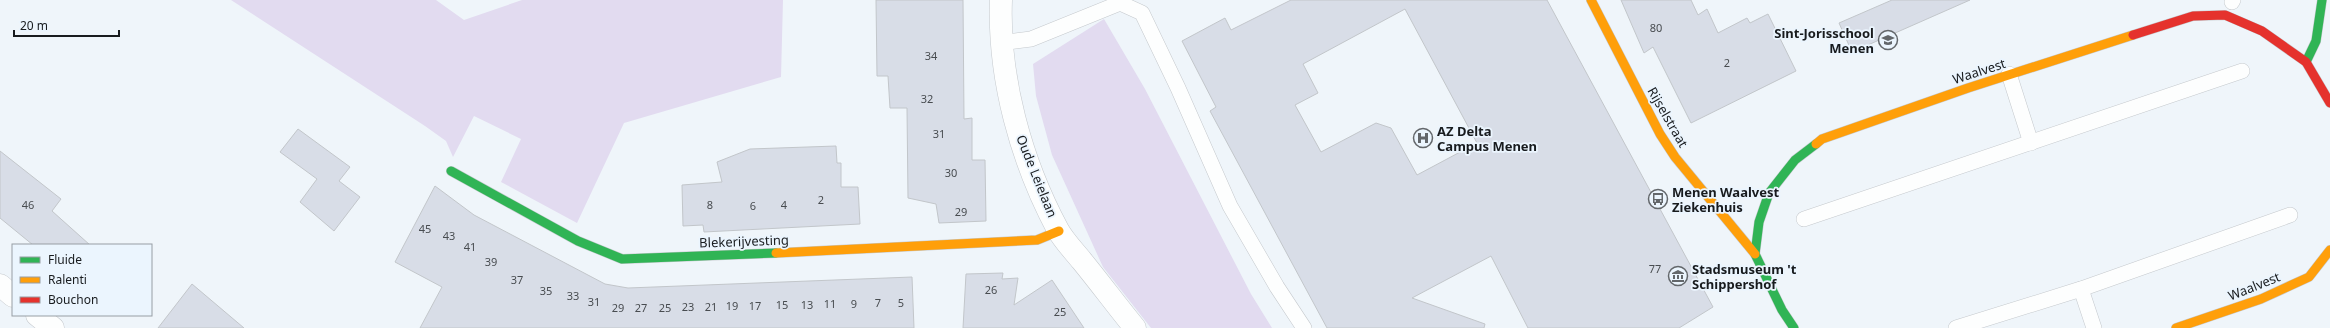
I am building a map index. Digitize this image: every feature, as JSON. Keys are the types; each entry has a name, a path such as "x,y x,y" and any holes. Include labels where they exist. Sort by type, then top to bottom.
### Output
{"street":[{"name":"Oude Leielaan","path":"1001,0 1000,42 1009,96 1021,142 1059,231 1135,328"},
{"name":"Rijselstraat","path":"1591,0 1660,134 1675,157 1756,254"},
{"path":"2306,62 2316,41 2322,0"},
{"name":"Waalvest","path":"1756,254 1759,222 1768,193 1795,160 1822,139 2009,74 2231,4 2262,31 2306,62 2330,103"},
{"name":"Blekerijvesting","path":"451,171 578,241 622,259 940,246 1037,240 1059,231"},
{"name":"Waalvest","path":"2176,328 2261,299 2309,277 2330,250"},
{"path":"1756,254 1782,310 1794,328"},
{"path":"0,285 12,295"},
{"path":"38,316 54,328"}],"lane":[{"path":"1000,42 1031,38 1120,3 1142,13 1178,88 1230,206 1277,287 1304,328"},
{"path":"1804,219 2242,71"},
{"path":"2009,74 2031,143"},
{"path":"1956,328 2081,289 2290,215"},
{"path":"2081,289 2094,328"}],"shaded area":[{"path":"231,0 436,0 464,20 522,0 783,0 781,77 624,123 577,223 501,182 521,139 474,116 453,157 446,141 425,126"},
{"path":"1104,19 1145,89 1251,294 1272,328 1151,328 1103,267 1052,155 1036,96 1033,64"}],"building":[{"path":"876,0 963,0 964,119 972,118 972,160 985,160 986,221 939,223 936,204 908,198 907,108 890,108 888,76 877,76"},
{"name":"AZ Delta Campus Menen","path":"1291,0 1547,0 1713,307 1679,328 1528,328 1491,256 1412,298 1485,324 1484,328 1327,328 1210,111 1216,107 1182,41 1225,18 1231,30","holes":["1405,9 1477,143 1417,175 1391,128 1376,123 1321,152 1295,105 1318,93 1303,64"]},
{"path":"1621,0 1691,0 1698,15 1707,9 1718,33 1747,18 1750,23 1768,14 1796,71 1691,123 1653,47 1644,53"},
{"path":"1892,0 1970,0 1852,52 1839,23"},
{"path":"298,129 350,167 339,181 360,197 334,231 300,202 317,179 280,152"},
{"path":"836,146 837,163 841,163 841,187 858,187 860,224 704,232 703,225 683,226 682,185 722,182 717,162 750,149"},
{"path":"0,151 61,199 52,211 89,244 32,244 0,218"},
{"path":"435,186 474,215 605,284 628,288 912,277 914,328 420,328 442,287 395,262"},
{"path":"1003,273 1002,279 1018,278 1014,305 1052,280 1084,328 963,328 966,274"},
{"path":"192,284 244,328 158,328"}],"traffic: fast":[{"path":"2306,62 2316,41 2322,0"},
{"path":"1794,328 1782,310 1755,254 1759,222 1769,193 1795,160 1816,144"},
{"path":"451,171 578,241 622,259 776,253"}],"traffic: slow":[{"path":"1591,0 1660,134 1675,157 1755,254"},
{"path":"1816,144 1822,139 1968,88 2133,35"},
{"path":"776,253 1037,240 1059,231"},
{"path":"2176,328 2261,299 2309,277 2330,250"}],"traffic: jam":[{"path":"2133,35 2193,16 2225,15 2262,31 2306,62 2330,103"}],"place":[{"name":"Sint-Jorisschool Menen","path":"1888,40"},
{"name":"AZ Delta Campus Menen","path":"1423,138"},
{"name":"Menen Waalvest Ziekenhuis","path":"1658,199"},
{"name":"Stadsmuseum 't Schippershof","path":"1678,276"}]}
